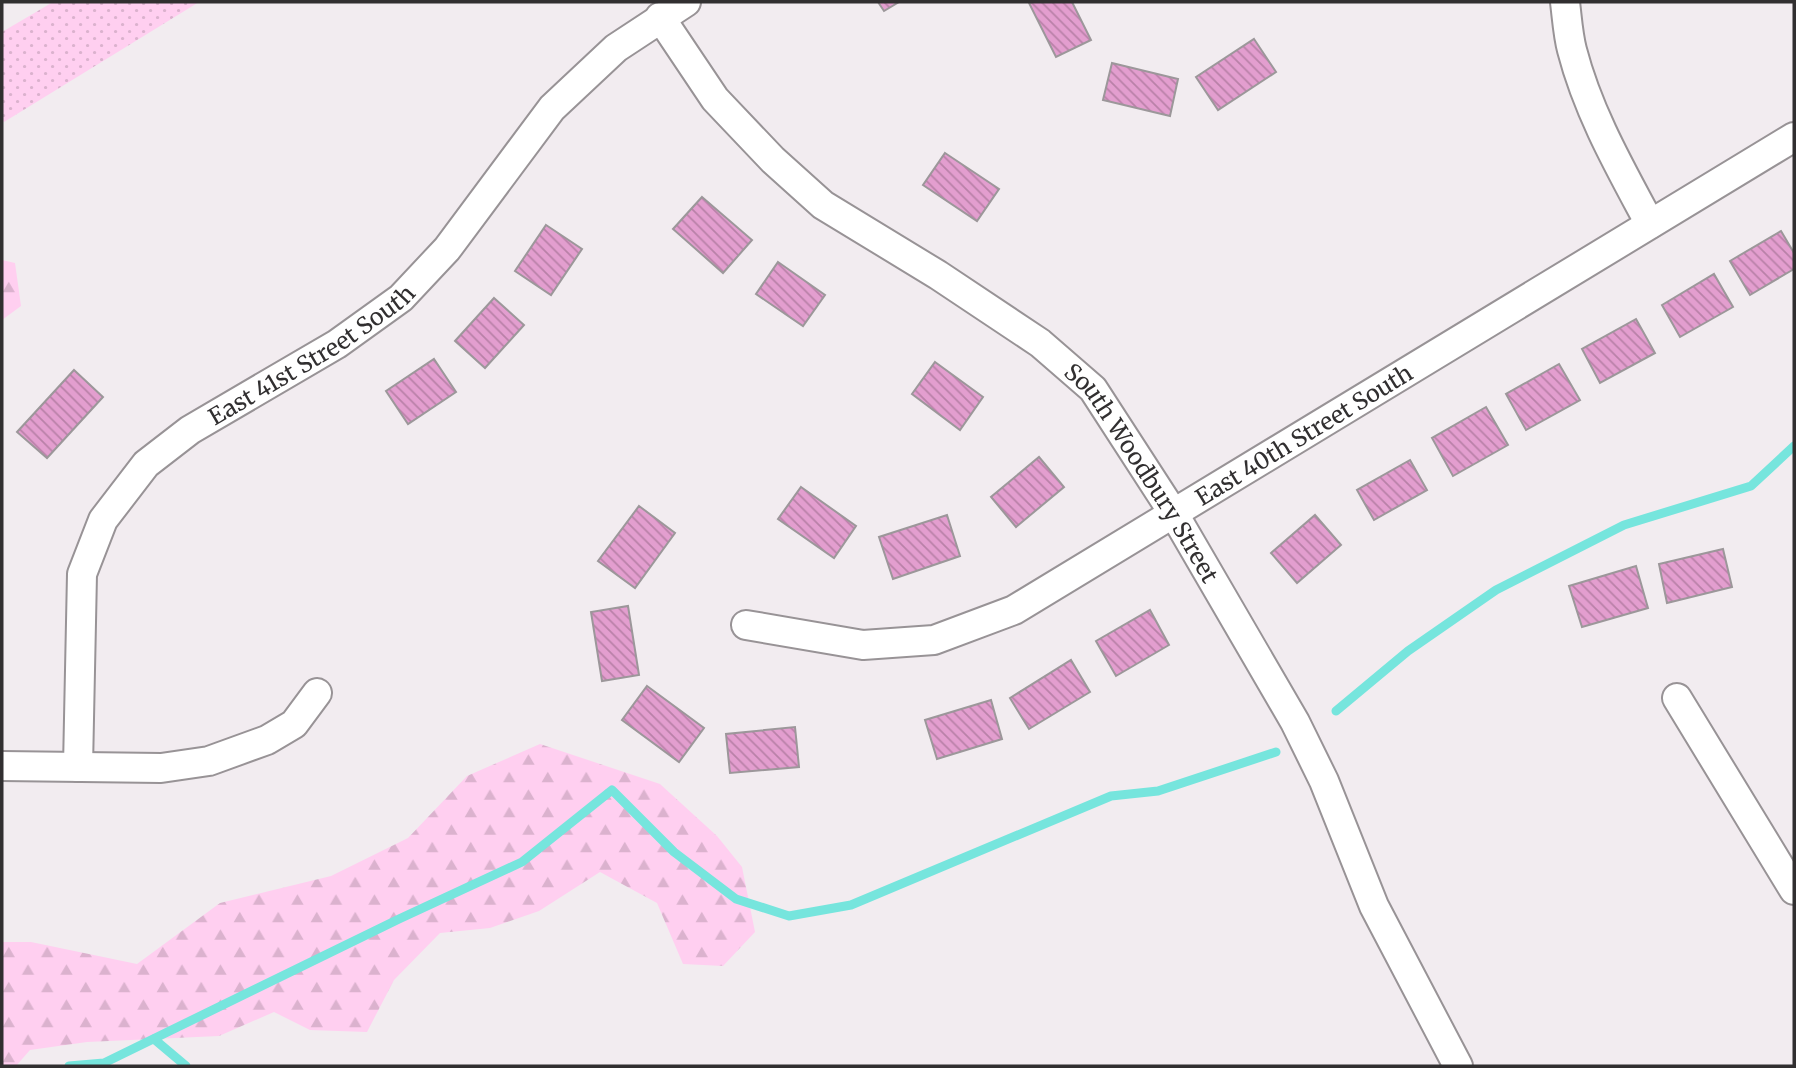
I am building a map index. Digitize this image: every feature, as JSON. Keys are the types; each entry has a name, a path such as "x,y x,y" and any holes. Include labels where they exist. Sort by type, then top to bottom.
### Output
{"street":[{"name":"East 41st Street South","path":"78,767 82,574 103,520 146,464 190,430 337,344 401,298 447,249 552,108 616,48 686,2"},
{"path":"1565,2 1572,49 1589,100 1614,158 1650,224"},
{"name":"South Woodbury Street","path":"660,18 715,99 773,160 823,205 938,275 1040,343 1093,389 1174,514 1296,722 1324,780 1374,906 1458,1066"},
{"name":"East 40th Street South","path":"746,625 863,645 934,640 1014,610 1794,137"},
{"path":"2,766 161,768 209,761 267,740 294,724 317,692"},
{"path":"1677,698 1794,890"}],"green space":[{"path":"53,2 199,2 4,122 2,32"},
{"path":"2,260 15,263 21,306 2,320"},
{"path":"540,744 660,784 717,836 742,867 755,932 723,966 683,964 657,903 600,872 539,911 490,928 440,933 394,980 367,1032 310,1030 274,1012 219,1036 87,1042 30,1050 16,1066 2,1066 2,942 31,942 137,964 220,903 331,876 408,838 467,776"}],"building":[{"path":"878,2 899,2 884,11"},
{"path":"1072,2 1091,40 1056,57 1029,3"},
{"path":"1254,39 1276,72 1218,110 1196,77"},
{"path":"1112,63 1178,79 1170,116 1103,100"},
{"path":"945,153 999,189 977,221 923,185"},
{"path":"702,197 752,240 723,273 673,229"},
{"path":"546,225 582,249 551,295 515,271"},
{"path":"1781,231 1794,253 1794,269 1750,295 1730,261"},
{"path":"778,262 825,295 803,326 756,294"},
{"path":"1714,274 1733,307 1680,337 1662,305"},
{"path":"494,298 524,325 485,368 455,341"},
{"path":"1636,319 1655,353 1600,383 1582,349"},
{"path":"434,359 456,392 408,424 386,391"},
{"path":"935,362 983,397 960,430 912,394"},
{"path":"1559,364 1580,400 1526,430 1506,394"},
{"path":"74,370 103,397 47,458 17,432"},
{"path":"1486,407 1508,445 1453,476 1432,438"},
{"path":"1039,457 1064,487 1016,527 991,497"},
{"path":"1410,460 1427,490 1374,520 1357,490"},
{"path":"801,487 856,526 834,558 778,519"},
{"path":"639,506 675,533 635,588 598,561"},
{"path":"947,515 960,556 893,579 879,537"},
{"path":"1315,515 1341,545 1297,583 1271,553"},
{"path":"1723,549 1732,587 1667,603 1659,564"},
{"path":"1636,566 1648,608 1582,627 1569,586"},
{"path":"628,606 639,675 602,681 591,612"},
{"path":"1150,610 1169,645 1116,676 1096,641"},
{"path":"1071,660 1090,692 1029,729 1010,698"},
{"path":"647,686 704,728 679,762 622,720"},
{"path":"991,700 1002,739 937,759 925,720"},
{"path":"795,727 799,767 730,773 726,734"}],"waterway":[{"path":"1336,711 1408,651 1496,590 1624,525 1751,486 1794,446"},
{"path":"69,1066 104,1063 522,862 612,790 674,852 736,899 789,916 851,905 1111,796 1158,791 1276,752"},
{"path":"154,1039 186,1066"}]}
